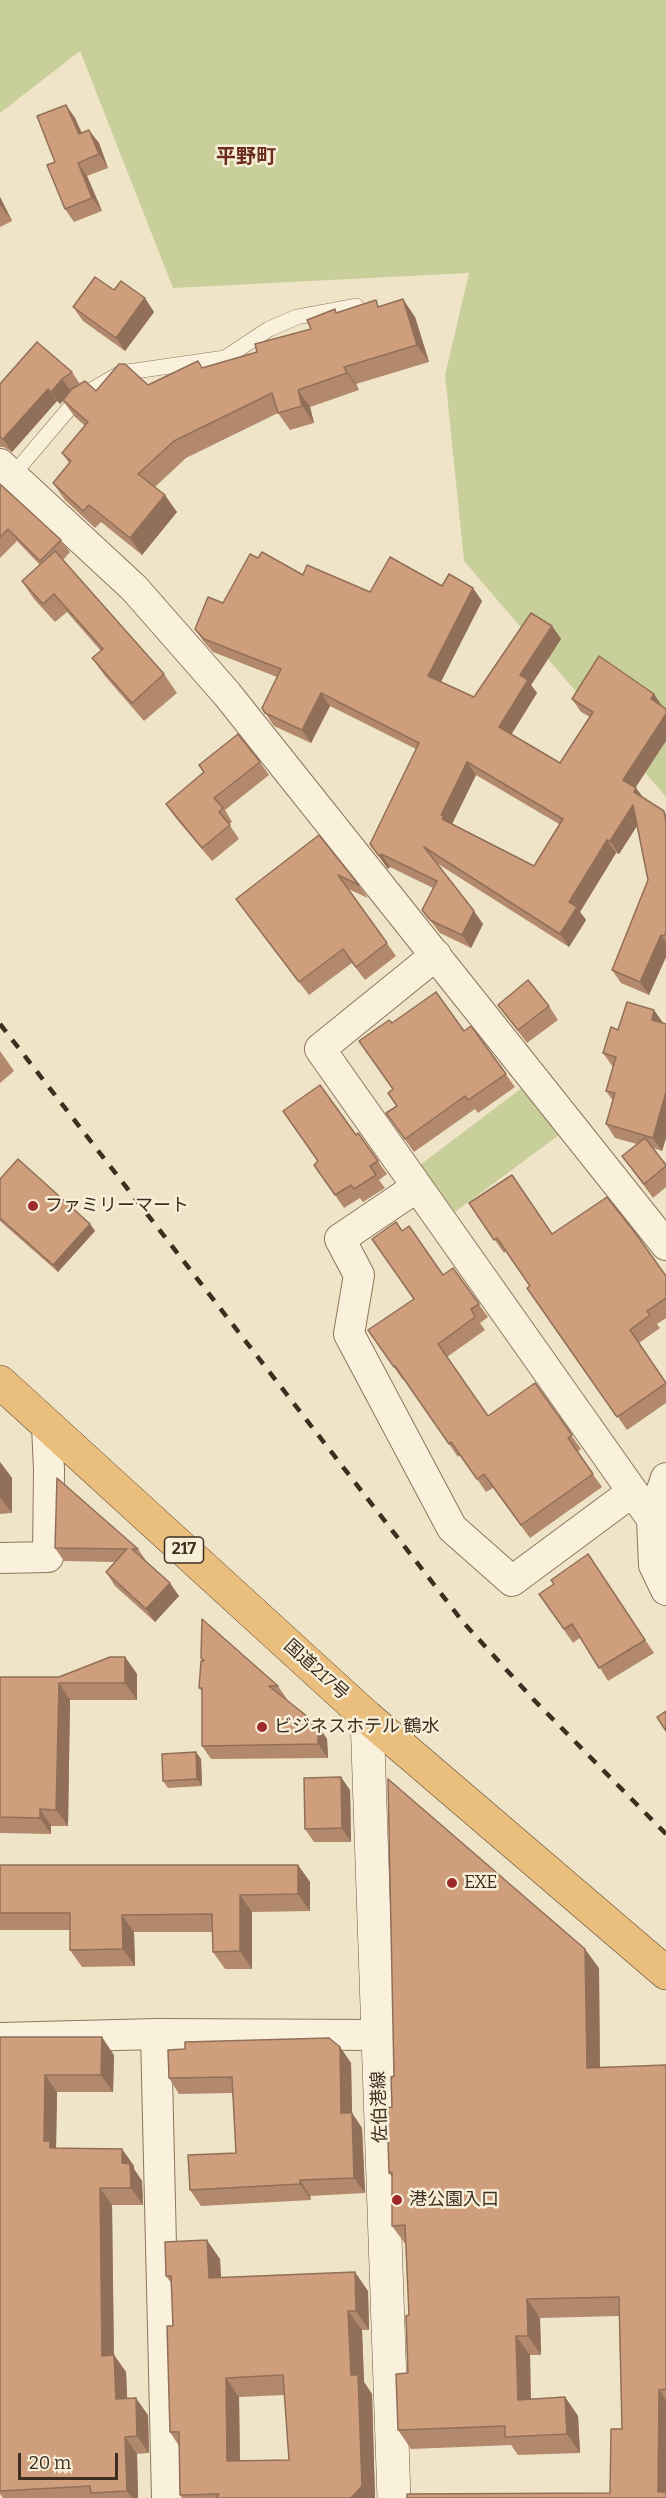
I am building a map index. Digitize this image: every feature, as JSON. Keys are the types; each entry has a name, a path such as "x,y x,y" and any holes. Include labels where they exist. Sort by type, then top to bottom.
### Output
{"highway":[{"name":"国道217号","path":"0,1382 367,1717 666,1974"}],"main road":[{"name":"佐伯港線","path":"367,1717 394,2498"}],"street":[{"path":"4,477 134,588 227,694 666,1245"},
{"path":"436,955 320,1049 652,1519"},
{"path":"417,1187 340,1239 359,1275 349,1334 452,1528 512,1581 632,1492"},
{"path":"0,1558 48,1557 47,1425"},
{"path":"666,1478 652,1519 654,1565 666,1590"},
{"path":"0,2038 156,2034 378,2035"},
{"path":"156,2034 167,2498"}],"lane":[{"path":"4,477 78,398 122,373 225,358 269,329 297,316 356,306"}],"green space":[{"path":"0,0 666,0 666,797 464,561 445,375 469,273 173,288 80,51 0,113"},
{"path":"523,1087 559,1135 455,1212 420,1165"}],"building":[{"path":"66,105 79,134 89,130 99,154 78,163 92,198 65,209 47,165 55,162 37,116"},
{"path":"95,277 114,290 121,281 145,298 116,338 73,307"},
{"path":"403,299 417,345 344,367 347,373 298,390 302,406 278,413 272,393 174,441 138,474 165,495 130,538 89,505 83,511 53,483 71,461 62,453 88,422 63,400 72,389 85,381 96,391 119,364 125,364 148,385 198,361 202,368 257,352 255,344 311,329 307,320 335,309 336,313 376,300 378,307"},
{"path":"37,342 72,372 62,379 51,392 48,389 3,439 0,437 0,384"},
{"path":"0,484 61,540 40,561 8,529 0,537"},
{"path":"55,551 164,674 132,703 92,658 103,649 54,594 43,604 22,581"},
{"path":"262,552 303,575 307,565 370,592 390,557 442,586 449,574 473,588 428,676 474,697 531,613 552,626 520,675 528,680 499,727 560,763 593,712 572,699 599,656 654,694 651,699 666,709 666,714 623,780 636,788 634,792 664,811 666,823 666,932 664,936 661,935 640,982 612,970 648,880 633,805 610,841 607,840 569,902 577,907 560,934 424,847 474,911 462,935 430,920 422,910 437,881 381,854 379,856 370,844 419,743 321,693 302,730 265,713 262,708 281,669 204,639 195,629 208,597 223,603 250,554 258,558","holes":["467,762 563,819 534,866 442,819 444,816 441,815"]},
{"path":"238,734 260,762 214,798 223,808 219,812 230,825 202,848 166,804 204,772 199,765"},
{"path":"319,835 359,885 338,875 387,943 356,967 343,949 299,982 236,899"},
{"path":"528,980 549,1006 518,1030 498,1005"},
{"path":"436,992 464,1031 471,1026 506,1074 468,1100 465,1096 405,1139 386,1113 397,1106 388,1093 393,1089 359,1041 389,1020 392,1023"},
{"path":"627,1002 654,1010 652,1020 666,1024 666,1092 653,1138 606,1124 615,1093 606,1091 616,1057 603,1053 611,1027 618,1030"},
{"path":"320,1085 378,1161 370,1166 376,1175 354,1189 351,1185 335,1195 314,1165 318,1161 283,1111"},
{"path":"645,1138 666,1166 644,1184 622,1156"},
{"name":"ファミリーマート","path":"18,1159 90,1224 53,1265 0,1218 0,1179"},
{"path":"512,1175 552,1234 607,1197 666,1276 666,1298 647,1311 650,1315 630,1330 666,1383 617,1417 527,1288 530,1286 497,1238 494,1240 469,1203"},
{"path":"396,1222 402,1231 409,1226 443,1275 453,1268 479,1304 471,1309 475,1317 438,1344 488,1416 535,1383 572,1435 568,1438 593,1474 521,1525 484,1474 477,1479 451,1442 449,1444 368,1330 414,1299 372,1239"},
{"path":"57,1478 138,1549 132,1549 170,1583 146,1609 106,1572 127,1549 55,1548"},
{"path":"588,1554 645,1640 599,1668 572,1624 564,1629 539,1594 554,1584 551,1580"},
{"path":"202,1619 278,1686 269,1686 318,1725 318,1744 202,1746 202,1688 199,1688 201,1661 204,1661 201,1658"},
{"path":"110,1657 125,1657 125,1683 59,1683 56,1810 40,1809 40,1818 0,1817 0,1677 59,1677"},
{"path":"666,1711 666,1731 657,1717"},
{"path":"196,1752 197,1779 163,1781 162,1754"},
{"path":"341,1777 342,1828 305,1829 304,1778"},
{"path":"388,1779 585,1949 587,2068 666,2065 666,2389 659,2390 658,2492 666,2492 666,2498 407,2498 407,2494 610,2493 611,2429 622,2429 619,2297 527,2299 528,2336 516,2336 518,2400 565,2397 567,2434 505,2437 505,2426 398,2430 396,2374 408,2373 406,2316 409,2315 405,2225 392,2226 392,2172 389,2173 387,2108 392,2107 391,2077 394,2076"},
{"path":"0,1865 298,1865 298,1894 240,1895 240,1951 213,1952 212,1914 122,1915 123,1949 70,1950 70,1913 0,1913"},
{"path":"0,2037 102,2037 101,2075 45,2075 44,2141 50,2141 50,2148 122,2149 122,2163 130,2164 131,2188 100,2188 102,2356 114,2355 116,2399 136,2398 137,2436 125,2437 127,2491 91,2493 90,2486 0,2491"},
{"path":"329,2038 340,2047 341,2113 352,2113 354,2178 300,2180 300,2184 190,2190 188,2155 236,2153 232,2077 169,2078 168,2050 185,2049 185,2042"},
{"path":"207,2240 209,2278 355,2272 356,2311 348,2311 351,2375 358,2375 362,2486 351,2498 216,2498 219,2494 180,2495 179,2432 170,2432 167,2326 173,2326 171,2276 166,2276 165,2242","holes":["283,2375 289,2460 227,2461 226,2378"]}],"railway":[{"path":"0,1024 463,1622 533,1699 666,1834"}],"place":[{"name":"ファミリーマート","path":"33,1206"},
{"name":"ビジネスホテル 鶴水","path":"262,1727"},
{"name":"EXE","path":"452,1883"},
{"name":"港公園入口","path":"397,2200"}],"district":[{"name":"平野町","path":"246,157"}]}
